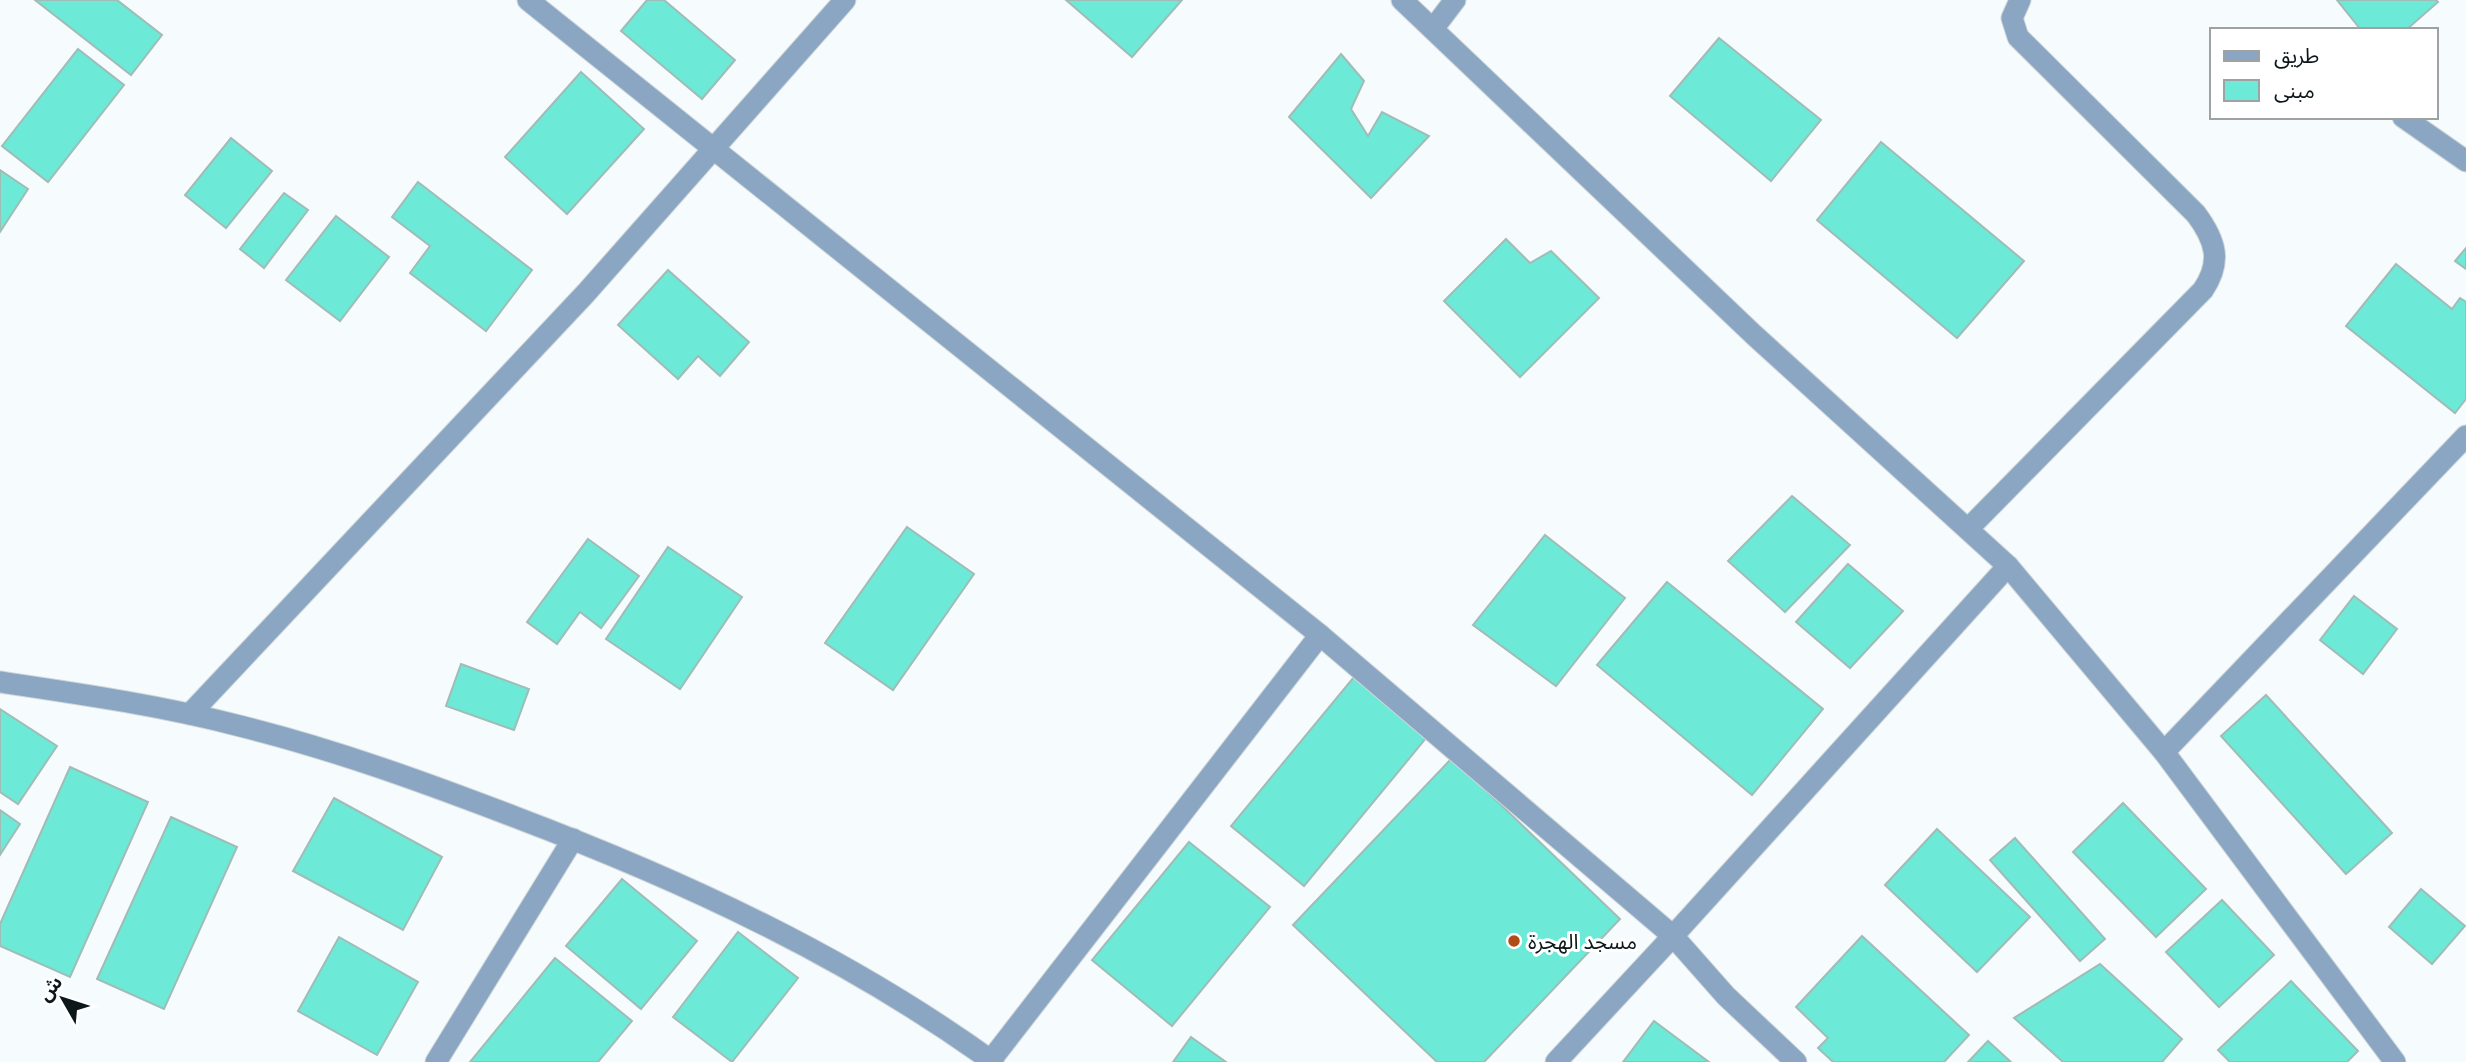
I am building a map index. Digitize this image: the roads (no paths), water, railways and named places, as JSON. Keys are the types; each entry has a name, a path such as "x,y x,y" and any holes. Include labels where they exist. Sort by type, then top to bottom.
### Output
{"street":[{"path":"528,0 1320,635 1673,936 1726,996 1796,1062"},
{"path":"190,714 456,435 845,0"},
{"path":"1402,0 1754,335 2008,566 2164,752 2395,1062"},
{"path":"1433,29 1455,0"},
{"path":"1969,528 2203,290 2213,276 2217,261 2207,229 2196,214 2013,31 2012,18 2020,0"},
{"path":"2406,119 2466,161"},
{"path":"2164,752 2466,436"},
{"path":"1556,1062 2008,566"},
{"path":"0,682 190,714 246,727 405,775 636,863 787,934 922,1011 992,1061 1320,635"},
{"path":"436,1062 573,839"}],"place":[{"name":"مسجد الهجرة","path":"1514,941"}]}
